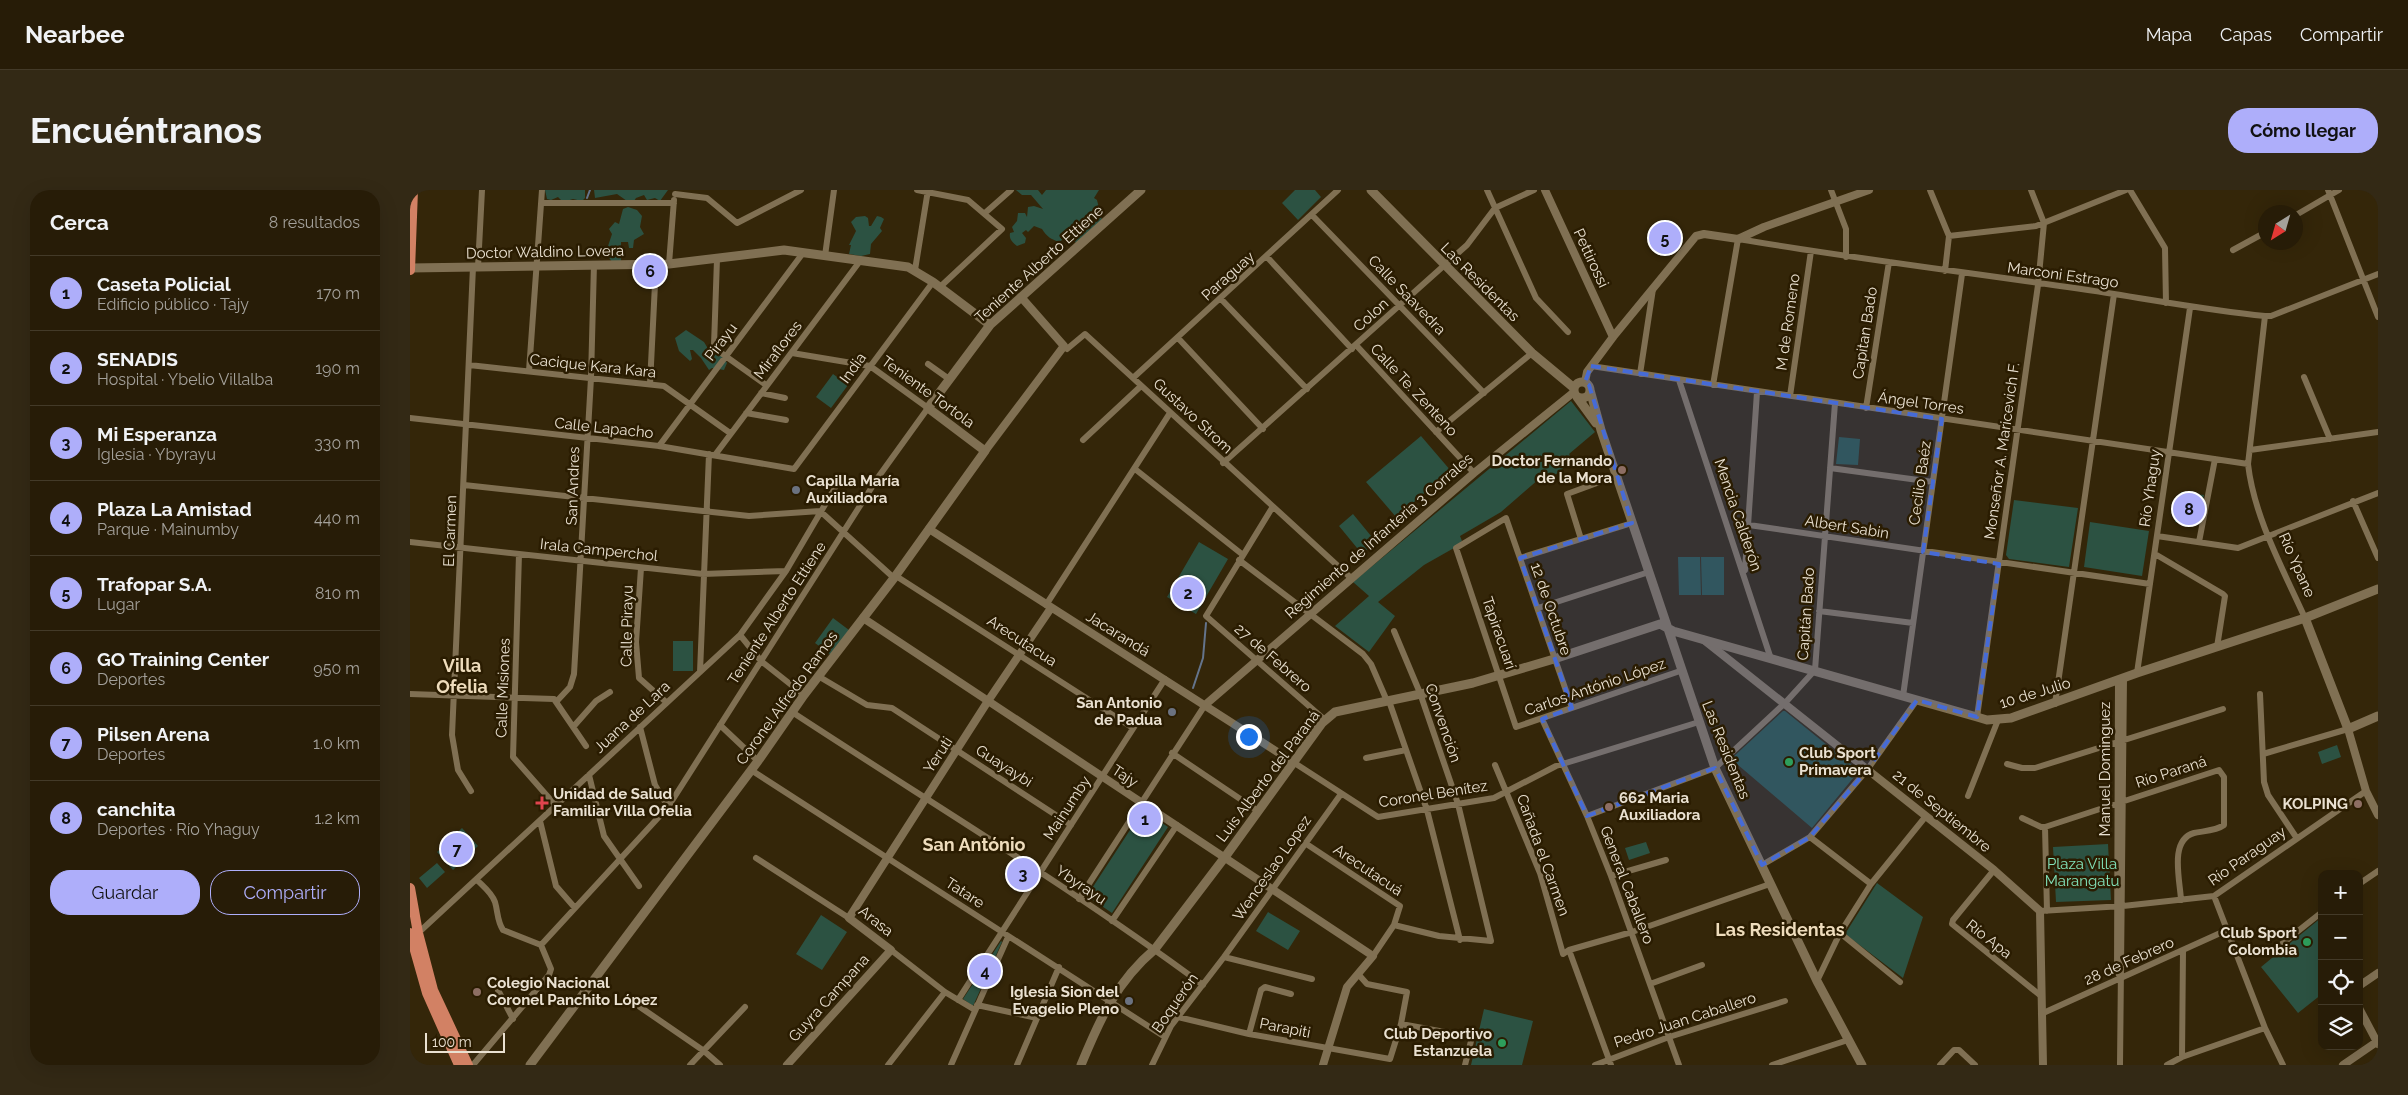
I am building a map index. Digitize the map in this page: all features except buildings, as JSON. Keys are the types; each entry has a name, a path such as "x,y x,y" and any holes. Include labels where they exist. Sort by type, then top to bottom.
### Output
{"highway":[{"path":"410,268 413,190"},
{"path":"410,888 413,935 427,993 459,1065"},
{"path":"413,935 433,990 468,1065"}],"main road":[{"name":"Teniente Alberto Ettiene","path":"928,408 990,325 1141,190"},
{"name":"Las Residentas","path":"1371,190 1444,266 1575,392 1600,430"},
{"name":"Doctor Waldino Lovera","path":"410,268 669,264 769,251 803,253 908,267 916,270 990,325"},
{"path":"1577,384 1588,386 1589,395 1585,398 1575,392 1577,384"},
{"name":"Las Residentas","path":"1588,386 1600,430 1715,768 1817,981 1862,1065"},
{"name":"Teniente Tortola","path":"928,408 986,451"},
{"name":"Coronel Alfredo Ramos","path":"530,1065 758,761 818,676 895,577 986,451"},
{"name":"10 de Julio","path":"1666,626 1673,631 1703,640 1977,717 1998,720 2011,718 2055,704 2137,673 2305,618 2378,589"},
{"name":"Río Ypane","path":"2305,618 2348,728"},
{"name":"Luis Alberto del Paraná","path":"1081,1065 1109,1001 1141,960 1155,949 1325,720 1343,710 1420,693 1458,687 1500,676 1660,624 1666,626"},
{"path":"2348,728 2378,716"}],"street":[{"name":"El Carmen","path":"471,791 458,770 452,735 469,366 482,190"},
{"path":"529,371 542,190"},
{"path":"787,190 792,195"},
{"path":"669,264 675,192 707,198 737,223 801,190"},
{"path":"825,256 834,190"},
{"path":"917,190 968,200 985,213 1011,190"},
{"name":"Paraguay","path":"1133,378 1338,190"},
{"path":"1487,190 1536,298 1568,332"},
{"name":"Colon","path":"1223,463 1467,245 1495,208 1534,190"},
{"name":"Pettirossi","path":"1545,190 1613,337"},
{"path":"1831,190 1846,228 1846,257"},
{"path":"1588,386 1587,372 1591,366 1696,236 1704,234 1738,239 1764,227 1869,190"},
{"path":"1930,190 1949,236 1945,271"},
{"name":"Monseñor A. Maricevich F.","path":"1977,717 2038,285 2044,223 2031,190"},
{"path":"1949,236 2036,226 2126,190"},
{"path":"2130,190 2165,248 2166,303"},
{"path":"2303,210 2329,193 2339,190"},
{"path":"916,270 928,191"},
{"path":"2329,193 2378,317"},
{"path":"541,203 674,203"},
{"name":"India","path":"794,469 870,366 936,285 1002,231 985,213"},
{"name":"Calle Saavedra","path":"1312,215 1484,393"},
{"path":"2233,250 2258,236"},
{"path":"1713,385 1738,239"},
{"name":"Marconi Estrago","path":"1738,239 1962,274 2114,294 2190,308 2265,316 2271,316 2378,274"},
{"name":"M de Romeno","path":"1790,396 1811,251"},
{"name":"Pirayu","path":"659,446 803,253"},
{"name":"Calle Te. Zenteno","path":"1267,257 1474,473"},
{"path":"717,259 712,337 717,350 766,385"},
{"name":"Miraflores","path":"712,454 761,394 860,261"},
{"name":"Capitan Bado","path":"1866,408 1889,262"},
{"name":"San Andres","path":"556,702 570,687 574,674 582,561 591,378 594,264"},
{"path":"650,384 656,264"},
{"name":"Cecilio Baéz","path":"1903,696 1962,274"},
{"path":"1640,374 1654,286"},
{"path":"2055,704 2114,294"},
{"path":"1021,297 1064,346"},
{"path":"1221,299 1307,389"},
{"name":"Río Yhaguy","path":"2137,673 2190,308"},
{"name":"Río Ypane","path":"2265,316 2248,464 2250,484 2268,534 2305,618"},
{"name":"Gustavo Strom","path":"1064,346 1067,349 1085,334 1272,508 1351,578"},
{"path":"1178,338 1263,429"},
{"name":"Coronel Alfredo Ramos","path":"986,451 1064,346"},
{"path":"1436,432 1532,352"},
{"name":"Teniente Tortola","path":"792,353 870,366 928,408"},
{"path":"928,364 949,379"},
{"name":"Cacique Kara Kara","path":"469,366 650,384 670,390 730,433"},
{"name":"Ángel Torres","path":"1591,366 2248,464"},
{"path":"2304,377 2330,439"},
{"name":"Mencia Calderón","path":"1679,380 1772,659"},
{"path":"1083,440 1141,386"},
{"name":"Regimiento de Infanteria 3 Corrales","path":"1205,705 1474,473 1575,392"},
{"path":"1744,573 1757,392"},
{"path":"761,394 785,398"},
{"name":"Capitán Bado","path":"1588,816 1715,768 1785,704 1815,670 1835,403"},
{"name":"Teniente Alberto Ettiene","path":"541,945 668,807 879,476 928,408"},
{"path":"746,412 786,420"},
{"name":"Yeruti","path":"849,918 1020,654 1170,413"},
{"name":"Calle Lapacho","path":"410,418 659,446 794,469"},
{"path":"2250,450 2378,432"},
{"path":"700,672 703,574 712,454"},
{"path":"2199,542 2215,459"},
{"path":"1830,468 1933,482"},
{"path":"1135,469 1310,614 1363,654 1371,664 1388,701 1427,810 1460,940 1394,925 1359,975 1347,987 1323,1065"},
{"path":"1581,539 1567,494 1616,476"},
{"path":"464,485 585,500 749,516 820,510"},
{"name":"Juana de Lara","path":"413,935 477,880 740,635 786,571 820,510 836,486"},
{"path":"2156,536 2238,548 2268,534 2352,501 2378,493"},
{"path":"2352,501 2378,558"},
{"path":"1241,557 1272,508"},
{"name":"Arecutacua","path":"820,510 895,577 1020,654 1133,728"},
{"name":"Tapiracuarí","path":"1506,518 1456,548 1516,727"},
{"name":"12 de Octubre","path":"1506,518 1572,708"},
{"path":"1520,558 1632,523"},
{"name":"Albert Sabin","path":"1749,524 1999,564 2150,584"},
{"name":"Jacarandá","path":"929,529 1293,762"},
{"name":"Irala Camperchol","path":"410,542 703,574 786,571"},
{"name":"Calle Misiones","path":"519,554 513,757 556,806"},
{"path":"2154,554 2225,596 2217,647"},
{"name":"27 de Febrero","path":"1241,557 1206,615 1325,720"},
{"name":"Calle Pirayu","path":"641,568 636,642 639,678 666,702"},
{"path":"1538,608 1649,572"},
{"path":"1819,611 1913,623"},
{"name":"Tajy","path":"863,618 1373,956"},
{"name":"Convención","path":"1394,631 1420,693 1458,804 1491,941 1460,940"},
{"path":"740,635 761,661 804,695"},
{"name":"21 de Septiembre","path":"1703,640 2044,911"},
{"name":"Carlos António López","path":"1516,727 1682,670"},
{"name":"Guayaybi","path":"818,676 867,705 892,708 1071,825"},
{"name":"Mainumby","path":"958,1000 1005,934 1040,873 1165,679"},
{"name":"Manuel Dominguez","path":"2120,1065 2121,679"},
{"path":"574,726 596,700 610,692"},
{"path":"410,694 454,694 554,699 586,746"},
{"path":"2260,694 2264,782 2268,794 2296,837"},
{"path":"1762,866 1810,837 1867,770 1917,700"},
{"path":"1078,899 1205,705"},
{"path":"2007,764 2022,768 2034,768 2222,709"},
{"name":"Ybyrayu","path":"792,712 1155,949 1203,985"},
{"name":"General Caballero","path":"1542,719 1562,765 1588,816 1632,932 1679,1065"},
{"path":"1968,796 1998,720"},
{"name":"Coronel Benítez","path":"1293,762 1374,816 1427,810 1494,798 1562,765 1699,722"},
{"path":"720,725 758,761"},
{"path":"640,727 655,786 668,807"},
{"path":"2263,754 2348,728"},
{"name":"Río Ypane","path":"2348,728 2366,791 2378,814"},
{"path":"1366,758 1406,750"},
{"path":"1172,753 1258,811"},
{"name":"Cañada el Carmen","path":"1495,766 1540,873 1566,952 1610,1062"},
{"name":"Tatare","path":"751,770 1165,1037"},
{"name":"Río Paraná","path":"2045,827 2219,770 2224,777 2224,825 2191,834 2183,840 2178,848 2180,900"},
{"path":"589,774 604,836 639,886"},
{"name":"Río Paraguay","path":"2044,911 2120,906 2214,896 2296,837 2366,791"},
{"name":"Wenceslao Lopez","path":"1224,957 1341,794"},
{"path":"1817,981 1840,933 1872,884 1926,816"},
{"path":"2022,818 2042,828 2045,827 2041,996 2043,1065"},
{"path":"540,821 556,886 575,908"},
{"path":"1112,921 1177,825"},
{"path":"1810,837 1872,884"},
{"name":"Arecutacuá","path":"1305,842 1400,906 1401,909 1394,925"},
{"name":"Arasa","path":"756,858 849,918 944,992 958,1000 976,1008 1037,1018"},
{"path":"1611,876 1666,860"},
{"name":"Río Apa","path":"1994,870 1953,920 1952,924 2041,996"},
{"path":"2363,881 2378,871"},
{"path":"473,1065 550,972 541,945 502,930 491,894 477,880"},
{"path":"1566,952 1632,932 1770,884"},
{"path":"2214,896 2265,1028 2283,1065"},
{"path":"2278,947 2318,915"},
{"name":"28 de Febrero","path":"2041,1014 2227,930"},
{"path":"1840,933 1900,982"},
{"path":"951,1065 1005,934"},
{"name":"Guyra Campana","path":"787,1065 891,950"},
{"path":"2182,1057 2183,951"},
{"path":"1224,957 1312,979"},
{"name":"Boquerón","path":"1152,1065 1165,1037 1178,1017 1224,957"},
{"path":"1650,984 1702,966"},
{"path":"1017,1065 1059,967"},
{"path":"2363,983 2378,973"},
{"path":"1359,975 1367,984 1407,992 1401,1024 1472,1037 1465,1065"},
{"path":"1249,1034 1261,990 1265,987 1291,994"},
{"path":"498,990 513,1019"},
{"path":"888,1065 944,992"},
{"name":"Pedro Juan Caballero","path":"1595,1065 1610,1062 1669,1037 1784,1001"},
{"path":"640,1007 704,1051 720,1065"},
{"path":"690,1065 745,1007"},
{"path":"2343,1065 2378,1042 2363,1015"},
{"name":"Parapiti","path":"1178,1017 1249,1034 1389,1060 1401,1024"},
{"path":"2167,1065 2182,1057 2265,1028"},
{"path":"1772,1065 1848,1040"},
{"path":"1940,1065 1954,1050 1959,1050 1975,1065"}],"highlighted area":[{"path":"1591,366 1942,419 1923,552 1999,564 1977,717 1917,700 1867,770 1810,837 1762,865 1715,768 1587,816 1542,719 1572,708 1520,558 1632,523 1589,385 1585,382"}],"green space":[{"path":"545,190 585,190 585,198 582,201 573,199 563,202 558,197 551,200 547,199"},
{"path":"594,190 668,190 660,201 655,198 647,200 644,195 636,198 634,201 627,201 617,194 595,198"},
{"path":"1016,190 1038,190 1042,195 1046,190 1099,190 1094,198 1097,200 1102,220 1077,243 1065,238 1059,242 1056,241 1047,236 1042,229 1034,226 1028,232 1026,230 1022,233 1026,238 1025,243 1017,246 1011,240 1010,233 1014,232 1012,227 1017,221 1018,213 1025,213 1027,217 1028,207 1034,206 1043,209 1031,195 1022,195"},
{"path":"1295,190 1315,190 1321,197 1298,220 1282,203"},
{"path":"628,207 637,210 642,216 640,227 644,234 634,240 633,248 629,248 628,242 621,242 621,262 612,262 608,256 611,253 608,246 612,234 609,229 615,222 619,224 623,209"},
{"path":"865,216 868,218 869,226 871,226 877,216 884,219 880,228 882,231 871,244 870,254 861,256 849,254 851,245 849,245 856,231 851,222 856,217"},
{"path":"686,330 704,342 710,352 723,356 727,363 724,370 712,368 709,370 693,350 690,350 692,359 690,361 679,351 675,338"},
{"path":"833,374 848,385 831,408 816,397"},
{"path":"1571,401 1595,432 1569,454 1573,460 1543,485 1539,479 1501,512 1460,536 1462,541 1454,548 1424,565 1378,602 1395,616 1369,652 1335,626 1369,596 1353,582"},
{"path":"1421,436 1451,471 1396,517 1366,482"},
{"path":"1839,437 1860,439 1858,465 1836,464"},
{"path":"2181,492 2204,495 2198,525 2175,522"},
{"path":"2014,500 2078,508 2069,567 2009,559 2006,555"},
{"path":"1353,514 1376,542 1362,554 1339,526"},
{"path":"2090,522 2149,531 2142,576 2084,567"},
{"path":"1199,542 1228,559 1196,614 1167,597"},
{"path":"1678,557 1700,557 1701,595 1679,595"},
{"path":"1701,557 1724,557 1724,595 1702,595"},
{"path":"833,618 849,630 831,655 815,643"},
{"path":"673,641 693,641 693,671 673,671"},
{"path":"1783,711 1859,771 1812,828 1731,759"},
{"path":"2337,745 2341,757 2322,764 2318,752"},
{"path":"1143,810 1168,827 1112,913 1087,896"},
{"path":"462,828 478,846 453,870 437,852"},
{"path":"1646,842 1650,853 1629,860 1625,848"},
{"name":"Plaza Villa Marangatu","path":"2108,844 2111,900 2056,902 2053,847"},
{"path":"437,863 445,872 427,888 419,878"},
{"path":"1877,883 1923,917 1903,978 1845,934"},
{"path":"1268,912 1300,931 1288,950 1256,931"},
{"path":"821,915 847,932 822,970 796,954"},
{"name":"Club Sport Colombia","path":"2318,920 2318,997 2298,1013 2261,967"},
{"path":"1002,942 973,1006 963,999"},
{"name":"Club Deportivo Estanzuela","path":"1484,1009 1533,1021 1522,1065 1471,1065"}],"waterway":[{"path":"587,198 590,190"},
{"path":"1193,688 1203,658 1206,623"}],"place":[{"name":"Trafopar S.A.","path":"1665,238"},
{"name":"GO Training Center","path":"650,271"},
{"name":"Doctor Fernando de la Mora","path":"1622,470"},
{"name":"Capilla María Auxiliadora","path":"796,490"},
{"name":"canchita","path":"2189,509"},
{"name":"SENADIS","path":"1188,593"},
{"name":"San Antonio de Padua","path":"1172,712"},
{"name":"Club Sport Primavera","path":"1789,762"},
{"name":"Unidad de Salud Familiar Villa Ofelia","path":"542,803"},
{"name":"KOLPING","path":"2358,804"},
{"name":"662 Maria Auxiliadora","path":"1609,807"},
{"name":"Caseta Policial","path":"1145,819"},
{"name":"Pilsen Arena","path":"457,849"},
{"name":"Mi Esperanza","path":"1023,874"},
{"name":"Club Sport Colombia","path":"2307,942"},
{"name":"Plaza La Amistad","path":"985,971"},
{"name":"Colegio Nacional Coronel Panchito López","path":"477,992"},
{"name":"Iglesia Sion del Evagelio Pleno","path":"1129,1001"},
{"name":"Club Deportivo Estanzuela","path":"1502,1043"}],"district":[{"name":"Villa Ofelia","path":"462,675"},
{"name":"San António","path":"974,844"},
{"name":"Las Residentas","path":"1780,929"}]}
